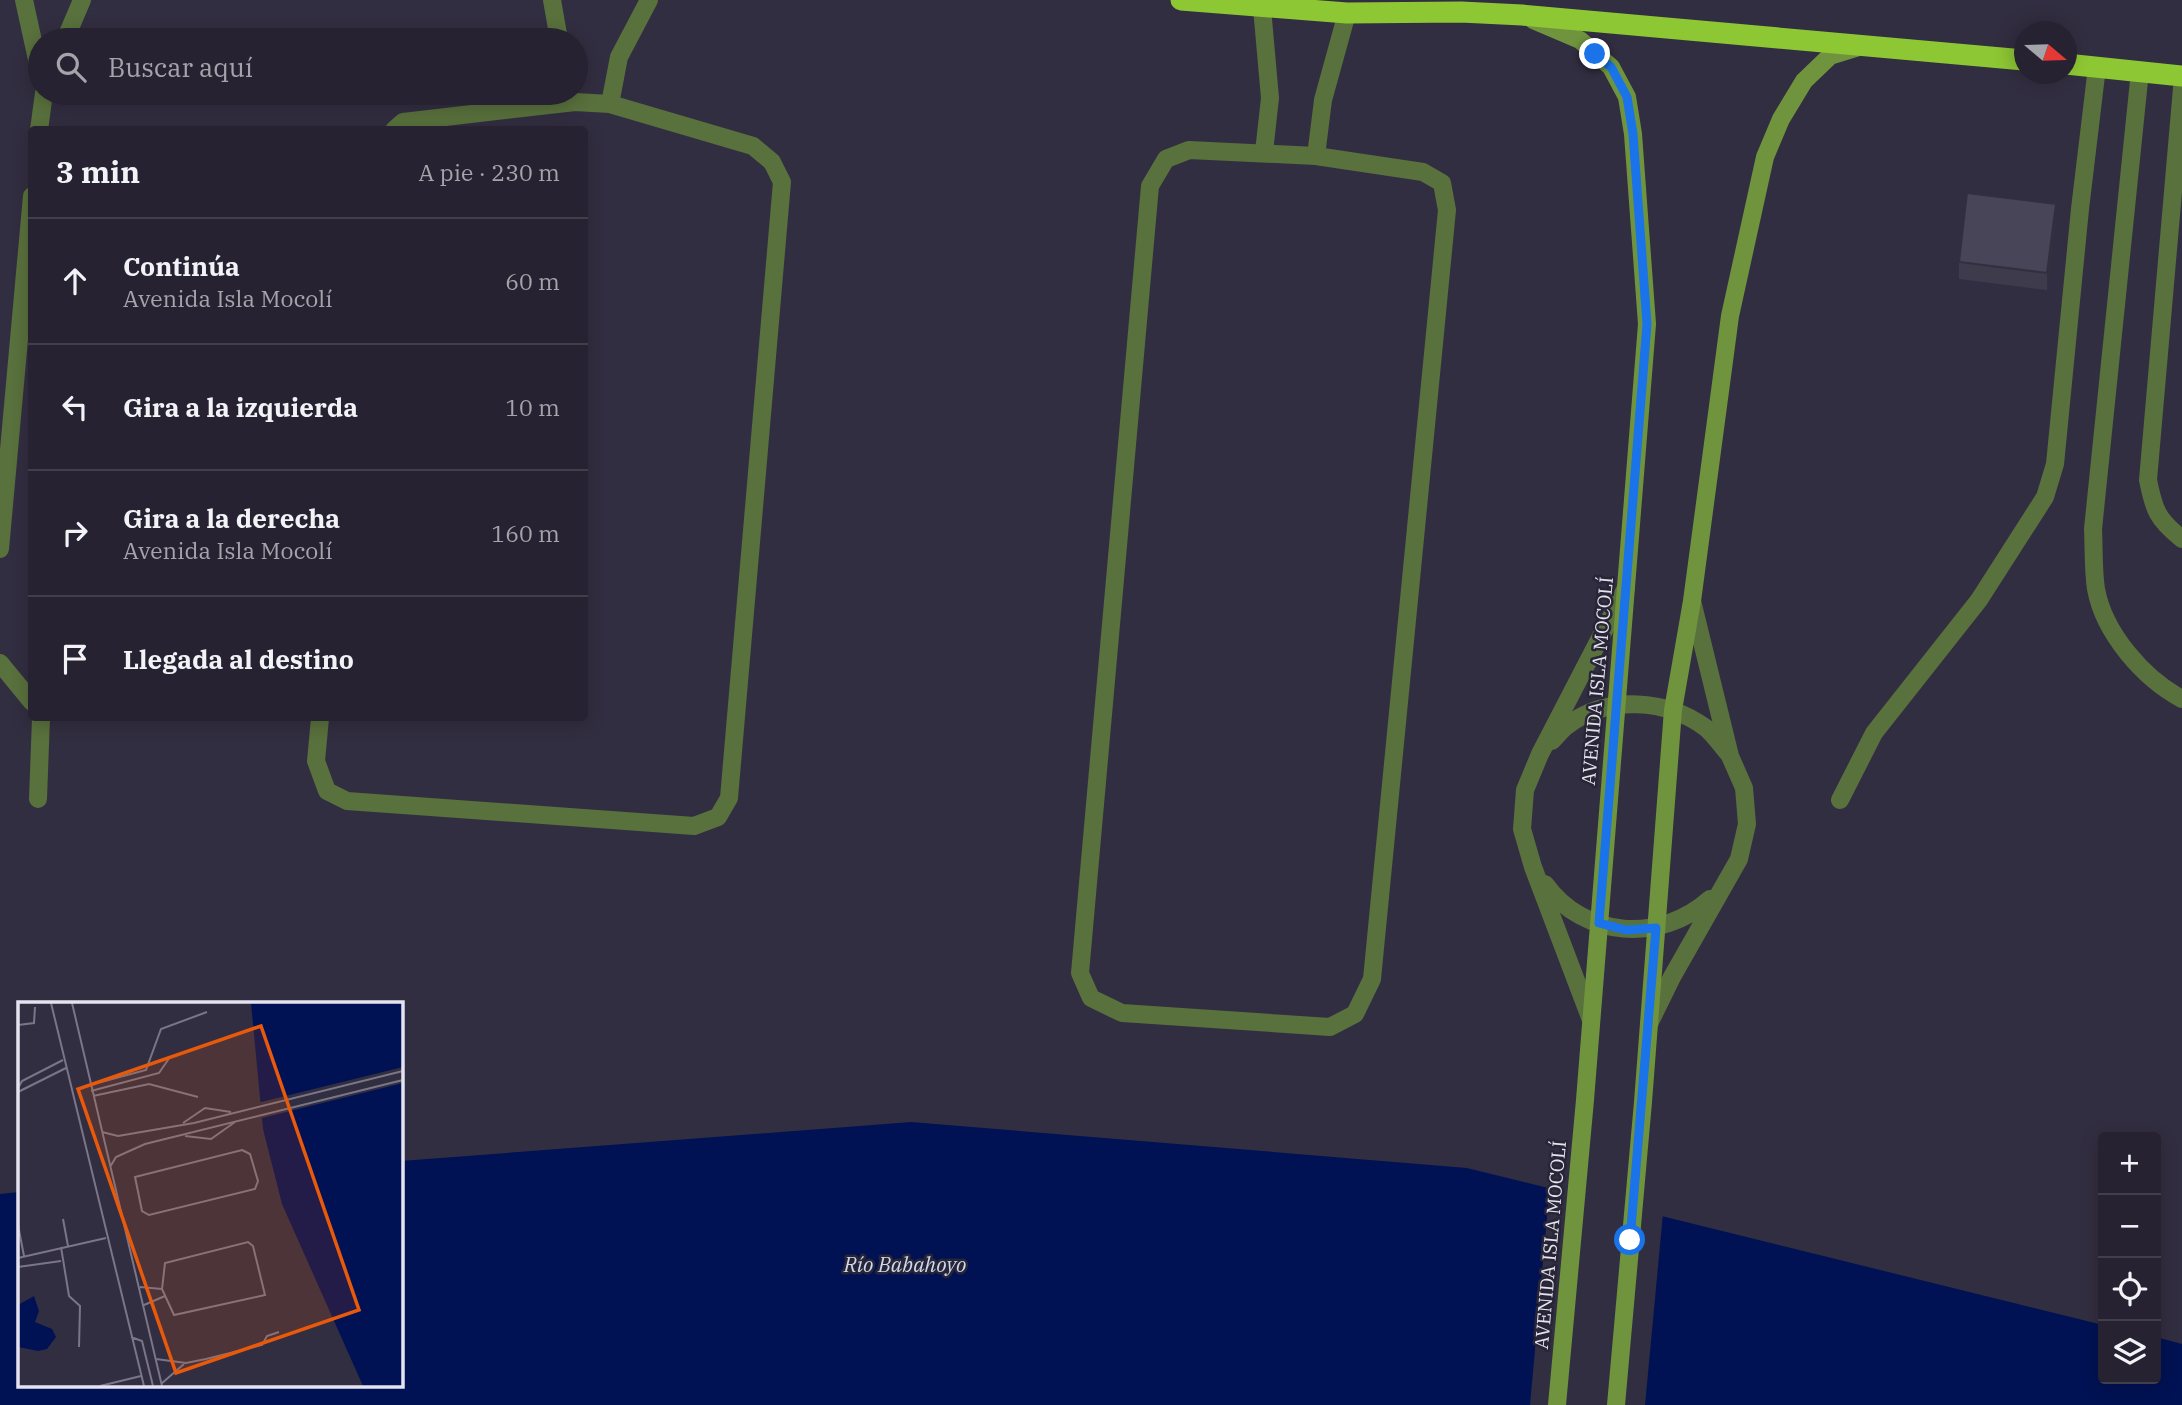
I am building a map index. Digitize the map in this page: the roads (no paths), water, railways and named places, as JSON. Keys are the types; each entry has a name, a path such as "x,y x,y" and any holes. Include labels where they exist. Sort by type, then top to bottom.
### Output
{"highway":[{"path":"1181,0 1347,13 1461,12 1522,15 2014,59"},
{"path":"2077,65 2182,76"}],"street":[{"path":"24,0 30,28"},
{"path":"70,28 82,0"},
{"path":"552,0 557,28"},
{"path":"610,104 619,57 649,0"},
{"path":"1262,8 1270,97 1264,152"},
{"path":"1316,156 1323,100 1347,13"},
{"name":"AVENIDA ISLA MOCOLÍ","path":"1522,15 1580,40 1611,67 1627,97 1633,134 1647,324 1585,1100 1556,1405"},
{"path":"1616,1405 1674,710 1692,601 1730,316 1765,157 1781,120 1804,81 1830,56 1865,45"},
{"path":"1840,800 1874,733 1979,600 2045,497 2055,464 2097,67"},
{"path":"2140,71 2093,528 2096,590 2109,624 2127,653 2156,682 2182,699"},
{"path":"2182,88 2148,480 2154,508 2168,528 2182,539"},
{"path":"320,721 316,761 327,791 348,801 694,826 718,817 729,798 782,181 772,162 753,146 610,104 588,103"},
{"path":"40,126 42,105"},
{"path":"398,126 403,122 512,105"},
{"path":"1189,150 1264,152 1316,156 1423,172 1442,183 1447,210 1372,979 1355,1014 1330,1027 1122,1013 1091,998 1080,973 1150,186 1166,159 1189,150"},
{"path":"0,549 28,240"},
{"path":"1591,1020 1533,867 1522,829 1525,790 1540,754 1626,588"},
{"path":"1648,1027 1672,977 1739,859 1747,824 1744,788 1730,756 1692,601"},
{"path":"0,663 28,697"},
{"path":"1540,754 1568,725 1603,708 1642,703 1674,710 1707,729 1730,756"},
{"path":"38,799 41,721"},
{"path":"1533,867 1556,899 1588,920 1626,930 1656,928 1694,913 1721,889"}],"water":[{"name":"Río Babahoyo","path":"911,1122 1467,1168 2098,1324 2098,1384 2161,1384 2161,1338 2182,1344 2182,1405 0,1405 0,1194 18,1192 18,1388 402,1388 402,1161"}]}
